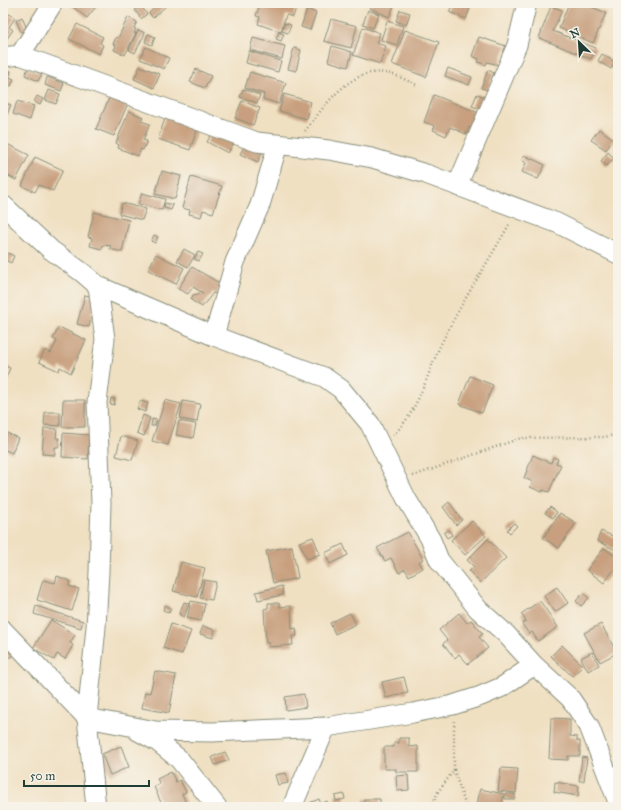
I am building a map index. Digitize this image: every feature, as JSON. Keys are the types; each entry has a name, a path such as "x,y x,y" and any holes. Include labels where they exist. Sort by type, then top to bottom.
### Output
{"street":[{"path":"53,3 11,56 257,142 329,150 372,158 518,208 556,224 618,254"},
{"path":"457,186 517,45 527,3"},
{"path":"214,336 235,262 285,145"},
{"path":"3,205 51,250 98,286 214,336 324,377 341,388 360,410 381,446 406,498 431,540 439,560 478,609 506,634 534,665 570,698 589,726 618,802"},
{"path":"94,805 87,718 96,627 101,503 97,402 105,339 98,286"},
{"path":"3,630 87,718 156,731 212,732 326,727 453,705 502,687 534,665"},
{"path":"130,726 158,742 179,759 217,807"},
{"path":"292,807 326,727"}],"path":[{"path":"285,145 355,78 372,72 386,73 417,85"},
{"path":"381,446 404,425 414,408 443,340 518,208"},
{"path":"399,481 521,438 604,437 618,434"},
{"path":"453,705 454,770 466,807"},
{"path":"431,807 438,792 454,770"}],"building":[{"path":"68,3 99,3 87,18"},
{"path":"159,3 169,3 153,18 149,13"},
{"path":"264,3 289,3 297,5 293,17 286,15 281,32 258,24 260,17 256,16 260,4 263,5"},
{"path":"372,3 395,4 389,17 370,8"},
{"path":"453,3 472,3 466,19 449,12"},
{"path":"569,3 582,3 606,13 593,43 559,28"},
{"path":"141,6 147,14 141,19 135,10"},
{"path":"551,6 562,10 553,31 596,48 591,59 539,38"},
{"path":"307,9 316,13 310,30 301,27"},
{"path":"3,10 15,18 9,27 13,30 6,40 3,38"},
{"path":"368,10 379,14 373,28 363,24"},
{"path":"400,10 410,13 406,25 396,21"},
{"path":"22,17 27,29 21,32 16,20"},
{"path":"128,17 137,22 134,28 136,29 134,33 136,33 125,55 114,50 116,45 113,44 116,37 118,38"},
{"path":"331,19 357,26 351,48 324,41"},
{"path":"387,21 403,26 397,45 381,40"},
{"path":"285,23 291,25 288,33 282,31"},
{"path":"77,24 103,37 100,43 103,45 99,54 69,39"},
{"path":"363,27 380,33 376,43 386,46 380,64 353,55"},
{"path":"138,30 145,33 135,53 129,50"},
{"path":"405,30 439,42 426,77 392,64"},
{"path":"279,32 284,34 281,41 276,39"},
{"path":"148,34 155,37 152,45 145,42"},
{"path":"479,37 506,46 499,65 487,62 486,65 478,62 479,59 472,56"},
{"path":"253,38 285,46 282,59 250,50"},
{"path":"332,46 352,52 348,67 328,61"},
{"path":"146,47 169,58 164,69 140,59"},
{"path":"294,48 301,50 296,71 288,69"},
{"path":"249,51 281,61 278,72 246,63"},
{"path":"602,54 615,62 611,69 598,61"},
{"path":"140,66 160,74 154,88 134,79"},
{"path":"28,68 42,74 38,81 25,75"},
{"path":"448,68 472,77 469,85 445,76"},
{"path":"3,69 11,71 9,77 14,79 11,86 3,84"},
{"path":"196,69 211,76 205,88 190,82"},
{"path":"488,70 494,73 488,90 481,88"},
{"path":"250,72 286,83 279,104 263,99 264,94 245,88"},
{"path":"47,77 64,83 61,91 45,85"},
{"path":"243,89 260,95 257,103 240,97"},
{"path":"49,90 60,94 56,104 45,100"},
{"path":"284,94 311,102 307,119 279,111"},
{"path":"477,94 485,97 480,109 472,106"},
{"path":"434,95 484,115 478,130 469,127 466,134 450,127 446,136 433,130 435,126 424,122"},
{"path":"37,96 43,99 40,105 34,102"},
{"path":"110,96 128,103 114,136 96,129"},
{"path":"17,101 34,106 30,120 13,114"},
{"path":"242,101 260,108 253,125 235,118"},
{"path":"3,102 11,105 3,125"},
{"path":"129,111 143,117 141,121 150,124 143,140 147,141 143,150 141,149 138,156 118,148 119,145 116,143"},
{"path":"166,116 198,127 190,150 158,139"},
{"path":"214,129 235,141 228,153 207,142"},
{"path":"599,129 614,139 606,150 591,140"},
{"path":"247,141 264,149 258,162 240,154"},
{"path":"5,143 29,155 16,180 3,173 3,145"},
{"path":"608,152 614,158 607,166 601,161"},
{"path":"524,155 545,165 538,179 522,172 526,163 522,160"},
{"path":"35,157 63,170 53,191 39,185 35,192 22,186"},
{"path":"162,171 181,176 175,199 155,194"},
{"path":"191,177 222,186 213,213 203,210 201,217 189,214 190,210 182,208"},
{"path":"142,193 165,199 162,210 138,204"},
{"path":"122,203 146,209 142,220 119,214"},
{"path":"165,203 173,205 171,210 164,208"},
{"path":"94,212 129,220 122,252 110,249 111,246 103,245 102,249 90,246 92,238 88,237"},
{"path":"154,235 158,237 155,243 151,241"},
{"path":"184,249 195,255 188,267 177,261"},
{"path":"3,251 14,256 11,263 3,259"},
{"path":"198,252 203,254 199,261 194,259"},
{"path":"156,254 184,268 176,284 148,270"},
{"path":"192,267 221,284 217,294 213,293 202,307 191,300 193,295 203,293 193,287 188,294 178,289"},
{"path":"85,295 96,298 89,327 77,324"},
{"path":"59,327 86,340 71,373 60,367 59,371 39,362 45,350 51,353 57,341 53,339"},
{"path":"3,365 10,368 3,385"},
{"path":"470,376 493,385 482,413 459,404"},
{"path":"111,398 115,399 114,405 110,404"},
{"path":"63,400 85,400 85,427 62,427"},
{"path":"165,400 181,404 168,445 152,441"},
{"path":"140,401 148,403 145,412 137,409"},
{"path":"183,401 200,404 197,422 180,419"},
{"path":"45,412 60,412 60,426 44,425"},
{"path":"143,415 150,418 144,436 137,433"},
{"path":"152,419 157,420 155,426 151,426"},
{"path":"179,421 196,424 193,438 176,435"},
{"path":"44,428 57,429 56,438 59,438 59,447 55,447 55,455 42,454"},
{"path":"3,431 18,438 12,453 3,449"},
{"path":"63,433 89,435 88,459 62,457"},
{"path":"121,436 138,441 132,460 116,456"},
{"path":"533,455 551,463 553,457 558,459 556,463 561,465 549,492 543,490 542,492 530,487 533,482 524,478"},
{"path":"449,502 462,520 456,525 443,507"},
{"path":"550,507 557,512 553,518 545,513"},
{"path":"560,513 576,523 559,548 543,538"},
{"path":"472,521 486,536 465,555 451,540"},
{"path":"514,523 517,526 510,533 507,530"},
{"path":"449,530 452,535 447,538 444,533"},
{"path":"601,531 617,538 618,536 618,551 597,541"},
{"path":"408,532 423,559 419,562 423,568 409,576 405,569 399,573 391,558 385,561 377,548"},
{"path":"313,537 320,554 307,559 299,542"},
{"path":"488,539 506,558 480,583 469,571 474,567 467,560"},
{"path":"343,544 348,555 330,564 325,553"},
{"path":"292,546 298,578 273,583 266,551"},
{"path":"604,548 618,558 618,564 604,583 587,570"},
{"path":"181,562 205,568 197,597 173,591"},
{"path":"57,576 70,581 69,586 79,589 72,611 37,600 43,580 55,583"},
{"path":"204,580 216,582 212,600 200,598"},
{"path":"282,586 283,595 258,600 256,592"},
{"path":"557,587 568,603 555,612 544,596"},
{"path":"583,593 589,598 581,606 576,601"},
{"path":"191,601 205,604 201,621 187,618"},
{"path":"540,601 558,627 538,641 532,632 529,634 522,624 526,621 521,614"},
{"path":"184,602 189,604 184,617 179,614"},
{"path":"268,603 279,603 280,607 291,606 292,629 296,628 297,636 292,636 293,645 269,647 269,643 266,643 264,609 268,608"},
{"path":"165,605 171,608 169,613 163,610"},
{"path":"36,606 83,621 81,628 34,614"},
{"path":"350,613 356,624 335,634 330,623"},
{"path":"459,613 467,623 471,620 483,634 479,637 488,648 468,664 459,654 455,658 443,644 447,640 439,630"},
{"path":"51,620 75,635 70,643 73,645 65,659 57,654 54,660 33,648"},
{"path":"171,624 191,631 182,654 163,648"},
{"path":"601,624 617,653 600,662 584,633"},
{"path":"203,626 215,630 213,638 200,634"},
{"path":"3,639 17,649 11,658 3,652"},
{"path":"562,645 583,666 572,676 551,656"},
{"path":"592,652 599,665 588,671 581,658"},
{"path":"155,671 176,675 169,713 142,708 145,692 150,693"},
{"path":"404,677 408,693 386,698 382,682"},
{"path":"304,694 306,707 286,710 285,697"},
{"path":"551,718 570,719 570,736 577,737 577,741 580,741 580,756 568,756 568,760 549,759"},
{"path":"399,738 409,738 409,747 418,746 418,772 396,772 396,769 384,769 384,747 394,747 394,743 399,743"},
{"path":"121,746 129,767 110,775 102,754"},
{"path":"225,752 229,760 215,765 212,757"},
{"path":"582,757 587,758 584,781 579,781"},
{"path":"501,768 518,769 516,793 498,791"},
{"path":"171,772 176,782 180,780 186,792 182,794 186,803 178,807 163,807 154,787 160,784 157,779"},
{"path":"286,773 288,783 278,785 275,775"},
{"path":"408,775 409,790 397,791 396,776"},
{"path":"555,782 579,786 578,796 554,792"},
{"path":"480,789 504,794 502,807 477,805"},
{"path":"344,794 345,799 336,801 335,796"},
{"path":"505,794 515,794 515,799 505,799"},
{"path":"319,799 321,804 327,801 329,807 309,807 307,804"},
{"path":"364,799 380,799 380,807 364,807"}]}
